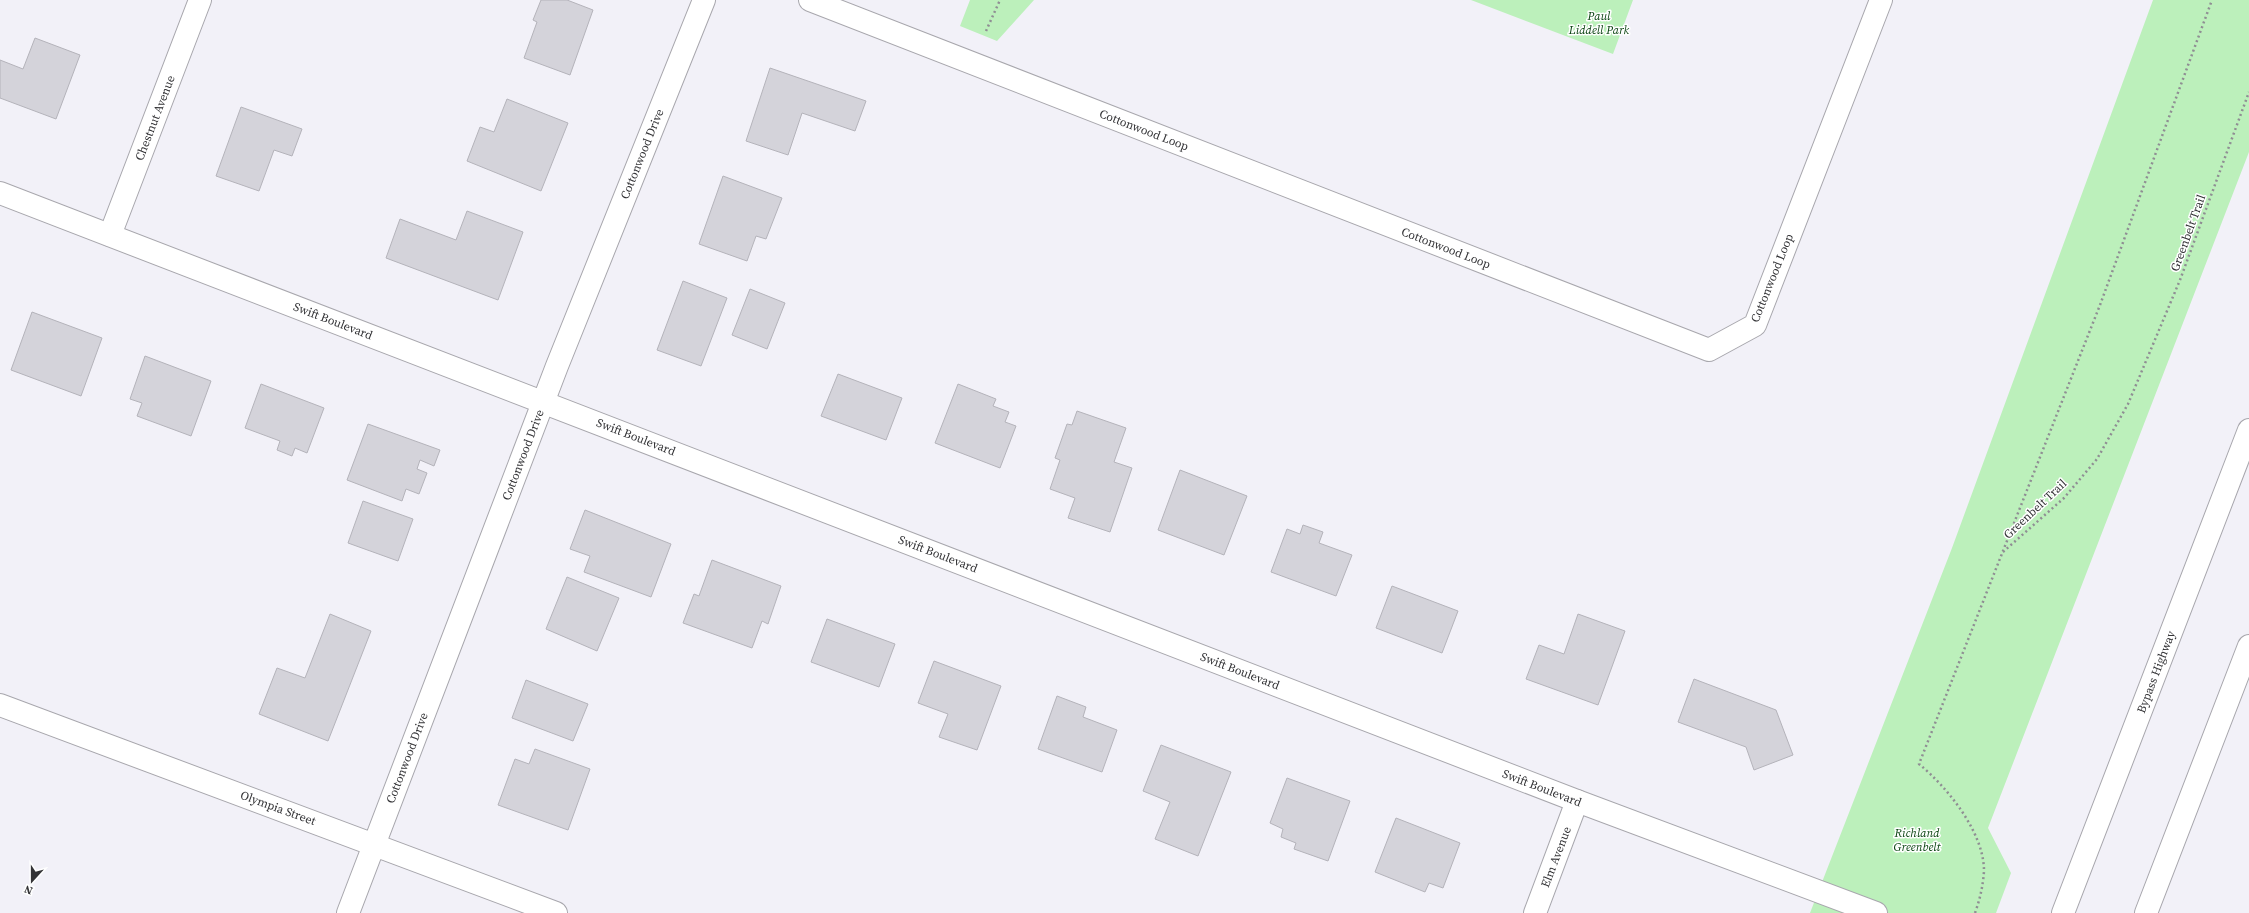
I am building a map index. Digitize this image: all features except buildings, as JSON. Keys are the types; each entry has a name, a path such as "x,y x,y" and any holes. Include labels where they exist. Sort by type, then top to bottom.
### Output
{"main road":[{"name":"Chestnut Avenue","path":"110,235 200,0"},
{"name":"Cottonwood Drive","path":"348,913 544,402 704,0"},
{"name":"Cottonwood Loop","path":"810,0 1709,350 1755,325 1881,0"},
{"name":"Swift Boulevard","path":"0,193 1577,801 1876,913"},
{"name":"Bypass Highway","path":"2063,913 2249,430"},
{"path":"2146,913 2249,646"},
{"name":"Olympia Street","path":"0,705 556,913"},
{"name":"Elm Avenue","path":"1535,913 1577,801"}],"path":[{"path":"986,31 1000,0"},
{"path":"2002,552 2100,305 2212,0"},
{"name":"Greenbelt Trail","path":"1975,913 1981,897 1984,870 1980,849 1970,825 1953,799 1936,778 1919,764 2002,552 2064,498 2092,464 2128,404 2180,280 2249,92"}],"green space":[{"path":"970,0 1034,0 997,41 960,26"},
{"name":"Paul Liddell Park","path":"1471,0 1633,0 1613,54"},
{"name":"Richland Greenbelt","path":"2153,0 2249,0 2249,152 1988,828 2011,873 1996,913 1810,913 1952,548"}]}
